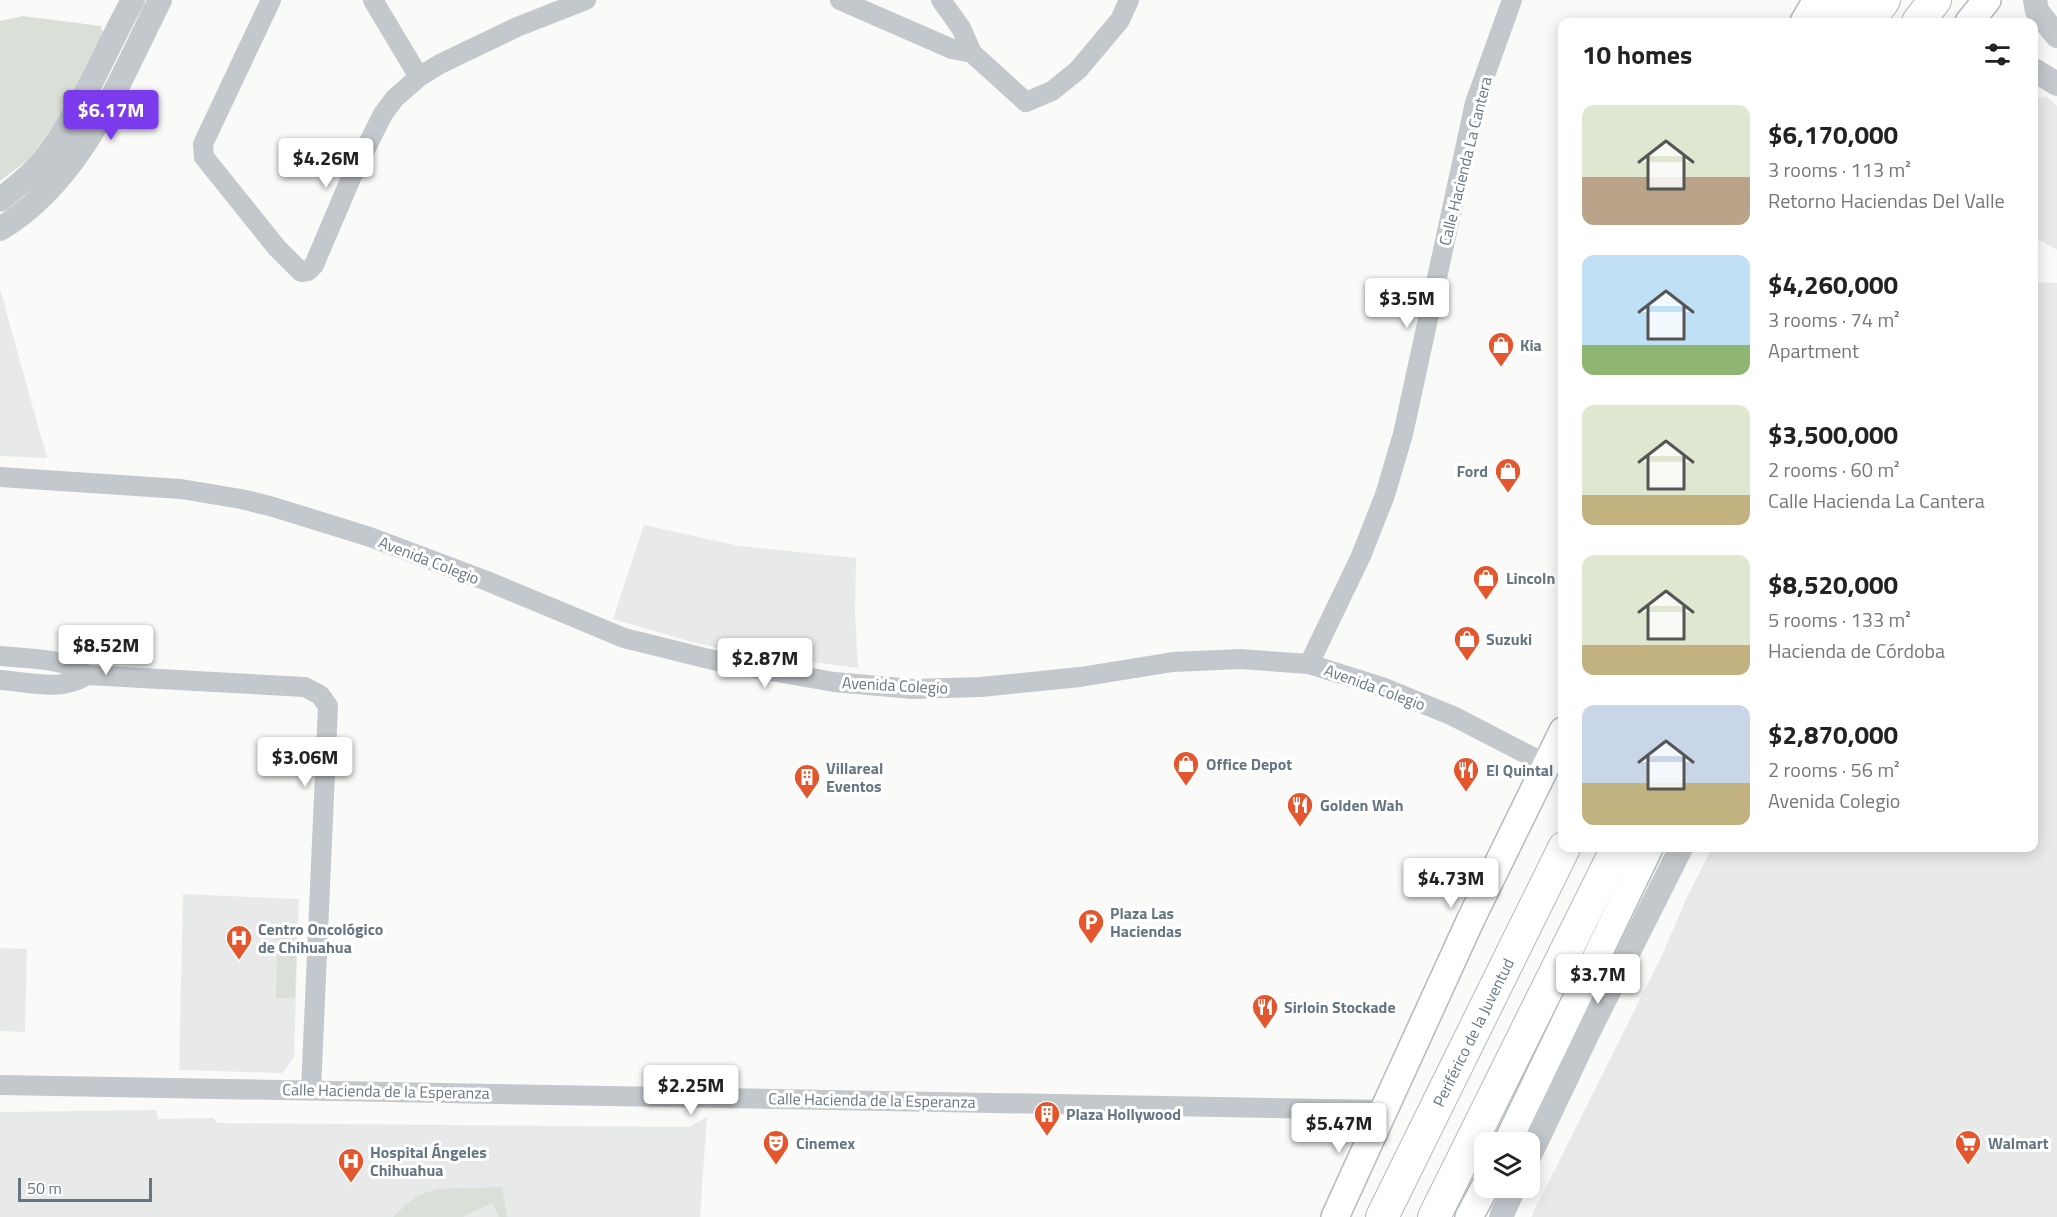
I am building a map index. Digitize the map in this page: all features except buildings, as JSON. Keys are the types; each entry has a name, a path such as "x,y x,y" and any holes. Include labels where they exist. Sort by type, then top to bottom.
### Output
{"highway":[{"path":"1833,18 1851,0"},
{"path":"1871,18 1884,0"},
{"path":"1921,18 1935,0"},
{"name":"Periférico de la Juventud","path":"1382,1217 1562,852"},
{"path":"1434,1217 1636,852"}],"main road":[{"path":"1806,18 1817,0"},
{"path":"1972,18 1987,0"},
{"path":"1335,1217 1471,918 1558,740"},
{"path":"1512,1132 1637,852"},
{"path":"1469,1217 1479,1198"}],"street":[{"path":"0,229 53,183 86,141 160,0"},
{"path":"271,0 203,144 204,157 277,248 301,272 308,271 314,265 351,178 383,114 395,98 440,64 560,4 586,0"},
{"path":"373,0 420,77"},
{"path":"840,0 952,49 972,53"},
{"path":"941,0 961,28 972,53 1026,102 1053,91 1078,70 1120,20 1130,0"},
{"name":"Calle Hacienda La Cantera","path":"1309,664 1361,556 1385,495 1403,434 1475,103 1512,0"},
{"path":"0,200 40,164 55,144 86,91 128,9"},
{"path":"2034,11 2057,36"},
{"path":"2038,72 2057,84"},
{"name":"Avenida Colegio","path":"0,477 181,489 270,506 413,554 624,638 722,662 834,682 913,689 969,687 1080,677 1173,662 1240,659 1309,664 1382,687 1433,708 1546,765"},
{"path":"0,656 66,663 87,675 305,687 320,695 328,706 311,1090"},
{"path":"0,680 58,685 77,682 87,675"},
{"path":"1540,1134 1676,857 1652,852"},
{"name":"Calle Hacienda de la Esperanza","path":"0,1085 1384,1110"},
{"path":"1501,1217 1510,1198"}],"shaded area":[{"path":"23,16 101,26 105,41 72,100 29,159 0,181 0,21"},
{"path":"2046,96 2057,106 2057,250 2038,239 2038,97"},
{"path":"2038,282 2057,283 2057,1217 1531,1217 1664,951 1686,899 1710,852 2038,852"},
{"path":"0,289 47,458 0,456"},
{"path":"644,525 739,546 856,558 855,612 858,668 737,652 692,642 613,619"},
{"name":"Centro Oncológico de Chihuahua","path":"183,894 299,899 294,1057 283,1073 179,1070"},
{"path":"278,924 297,924 295,998 276,998"},
{"path":"0,948 27,949 25,1032 0,1031"},
{"name":"Hospital Ángeles Chihuahua","path":"157,1110 158,1119 213,1118 218,1123 689,1127 707,1117 700,1217 0,1217 0,1112"},
{"path":"502,1187 507,1217 499,1217 492,1203 463,1217 393,1217 415,1197 436,1189"}],"place":[{"name":"Kia","path":"1501,368"},
{"name":"Ford","path":"1508,494"},
{"name":"Lincoln","path":"1486,601"},
{"name":"Suzuki","path":"1467,662"},
{"name":"Office Depot","path":"1186,787"},
{"name":"El Quintal","path":"1466,793"},
{"name":"Villareal Eventos","path":"807,800"},
{"name":"Golden Wah","path":"1300,828"},
{"name":"Plaza Las Haciendas","path":"1091,945"},
{"name":"Centro Oncológico de Chihuahua","path":"239,961"},
{"name":"Sirloin Stockade","path":"1265,1030"},
{"name":"Plaza Hollywood","path":"1047,1137"},
{"name":"Cinemex","path":"776,1166"},
{"name":"Walmart","path":"1968,1166"},
{"name":"Hospital Ángeles Chihuahua","path":"351,1184"}]}
